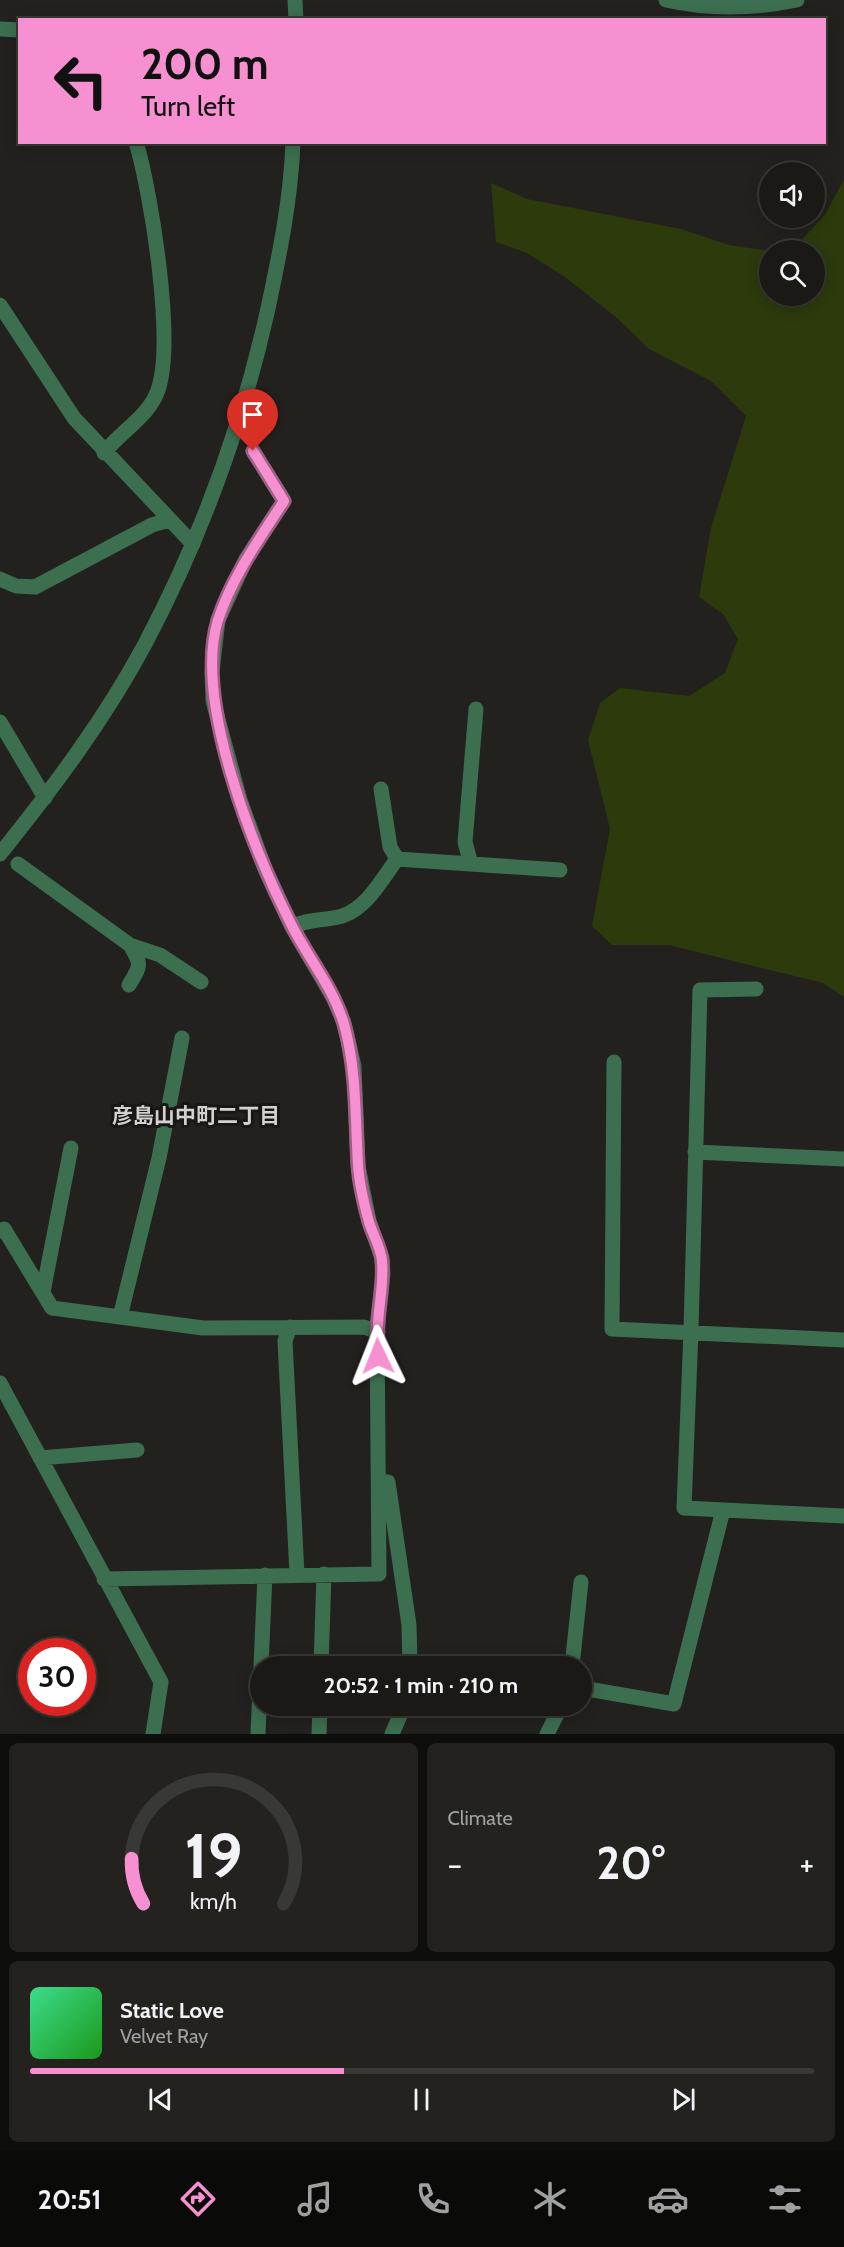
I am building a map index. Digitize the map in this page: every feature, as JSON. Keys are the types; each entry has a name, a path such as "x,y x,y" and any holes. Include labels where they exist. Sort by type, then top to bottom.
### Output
{"street":[{"path":"295,0 296,18"},
{"path":"666,0 693,3 711,9 762,6 797,0"},
{"path":"0,29 18,30"},
{"path":"104,453 115,438 149,407 160,386 163,331 153,214 136,144"},
{"path":"0,854 45,798 144,646 193,544 237,426 256,360 278,263 292,171 293,144"},
{"path":"0,305 74,418 104,453 193,544"},
{"path":"104,1579 379,1574 378,1332 382,1258 369,1221 358,1166 354,1066 344,1023 334,999 292,927 251,833 213,701 218,620 246,559 284,501 253,451"},
{"path":"0,579 16,586 35,587 152,525 169,520"},
{"path":"471,864 465,842 476,709"},
{"path":"0,722 45,798"},
{"path":"381,789 390,847 397,859"},
{"path":"292,927 305,920 340,916 351,911 371,894 397,859"},
{"path":"397,859 560,870"},
{"path":"18,864 130,945 160,955 201,982"},
{"path":"129,985 140,968 140,961 130,945"},
{"path":"756,989 700,990 684,1508 844,1516"},
{"path":"120,1317 159,1158 182,1038"},
{"path":"614,1062 612,1329 844,1340"},
{"path":"42,1292 71,1148"},
{"path":"695,1152 844,1159"},
{"path":"0,1231 4,1229 52,1308 203,1328 364,1327 378,1332"},
{"path":"290,1327 285,1341 297,1574"},
{"path":"1,1387 161,1682 153,1734"},
{"path":"39,1458 137,1450"},
{"path":"380,1482 388,1482 409,1625 410,1656"},
{"path":"592,1690 674,1704 723,1510"},
{"path":"321,1656 324,1574"},
{"path":"258,1734 265,1575"},
{"path":"573,1656 581,1582"},
{"path":"319,1734 320,1716"},
{"path":"392,1734 400,1716"},
{"path":"547,1734 556,1716"}],"green space":[{"path":"844,180 844,997 823,983 669,945 612,945 592,926 610,829 588,740 600,703 620,688 689,696 725,673 738,639 723,614 699,597 711,528 746,416 711,381 649,349 617,318 565,277 527,253 496,242 491,183 527,199 681,229 729,245 759,250 759,306 825,306 825,240 801,240 813,228 825,228 825,214"}],"district":[{"name":"彦島山中町二丁目","path":"196,1115"}],"route":[{"path":"253,451 284,501 246,559 218,620 214,653 213,701 240,800 265,869 292,927 321,974 344,1023 354,1066 358,1166 369,1221 382,1258 383,1274 377,1326 378,1356"}]}
